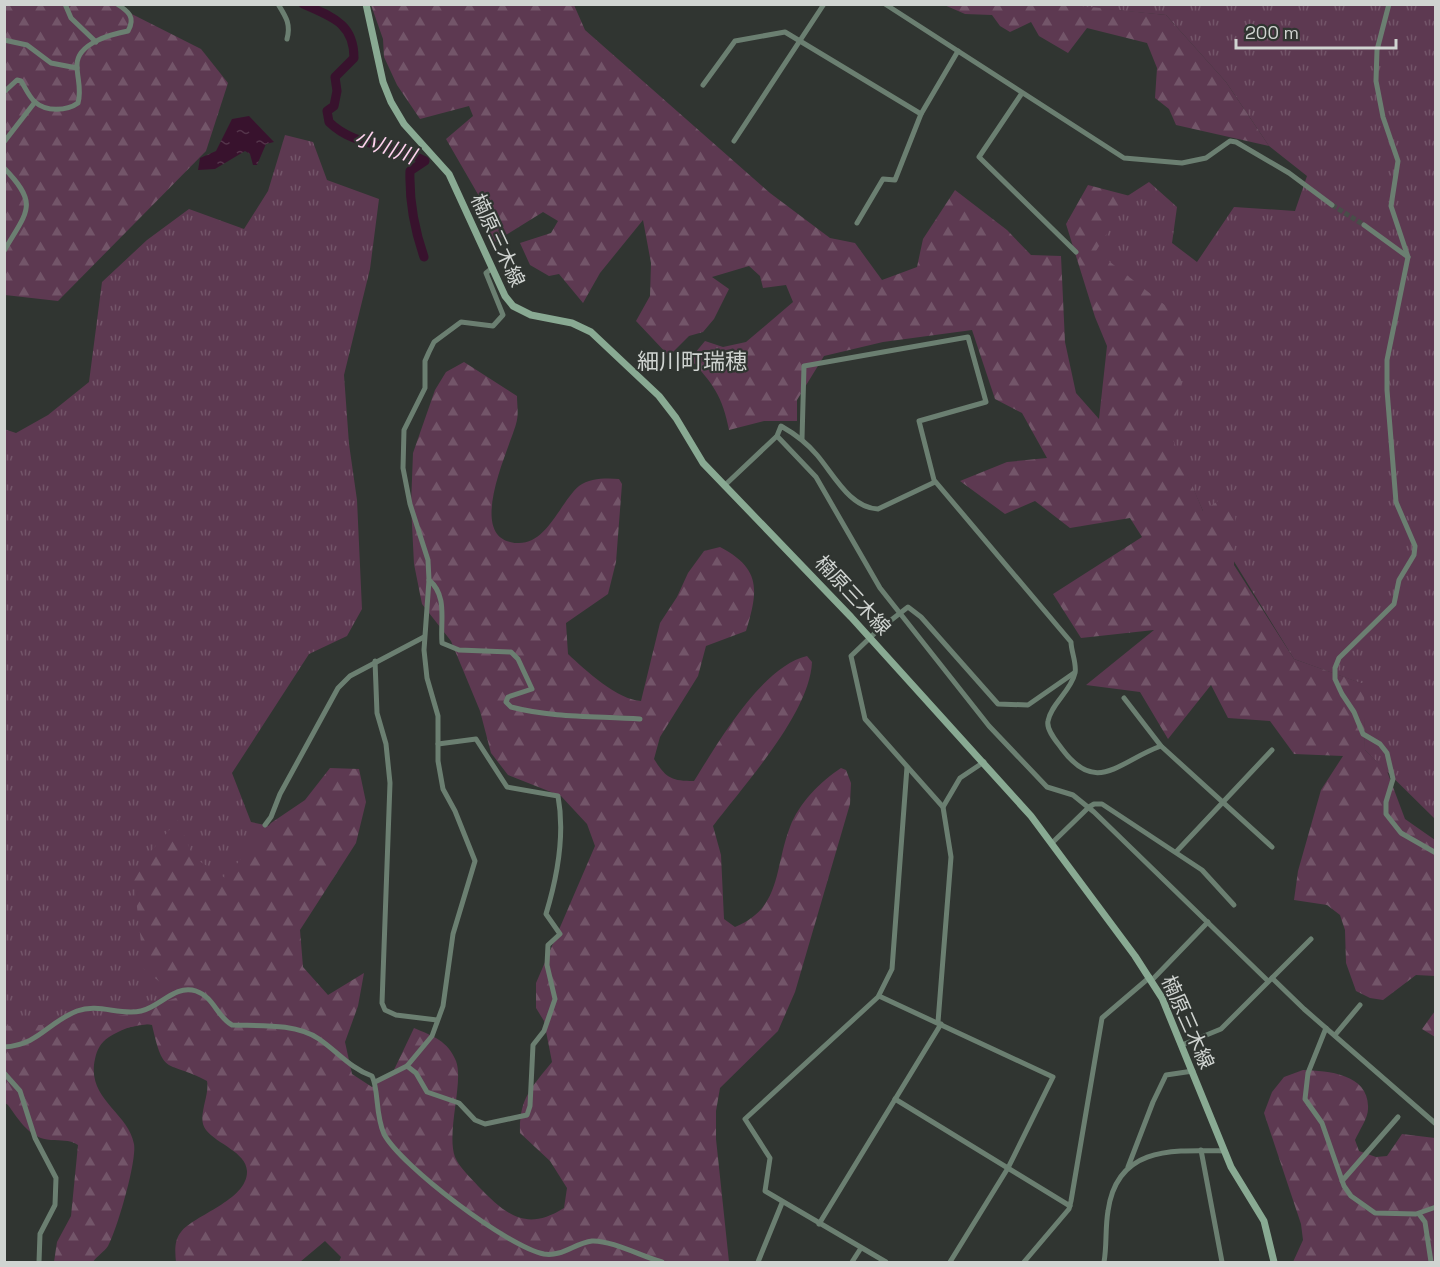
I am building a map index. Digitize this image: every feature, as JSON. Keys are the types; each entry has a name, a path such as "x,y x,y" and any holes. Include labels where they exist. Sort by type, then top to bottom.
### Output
{"main road":[{"name":"楠原三木線","path":"366,4 383,82 391,102 404,124 448,174 491,269 513,306 531,315 572,323 591,332 668,407 702,463 870,638 984,762 1052,843 1151,979 1182,1044 1225,1151 1242,1187 1264,1221 1274,1263"}],"street":[{"path":"65,4 71,18 96,42"},
{"path":"4,92 14,82 21,81 35,102 49,108 63,109 78,103 80,80 77,68 82,53 111,34 128,31 131,26 132,17 117,4"},
{"path":"278,4 287,18 290,29 287,39"},
{"path":"734,141 824,4"},
{"path":"885,4 1124,158 1182,162 1206,158 1230,141 1236,142 1289,173 1332,205"},
{"path":"1389,4 1377,50 1376,81 1383,117 1398,160 1391,206 1407,247 1408,257 1387,360 1387,390 1396,502 1412,537 1414,555 1399,580 1394,604 1339,658 1335,668 1335,679 1354,712 1363,734 1380,744 1387,753 1393,779 1386,802 1386,814 1391,823 1401,833 1436,853"},
{"path":"703,85 735,42 785,32 921,114"},
{"path":"4,40 27,45 51,63 77,68"},
{"path":"857,223 883,179 895,180 921,114 957,51"},
{"path":"1022,93 979,157 1076,252"},
{"path":"4,142 35,102"},
{"path":"4,168 26,193 28,200 28,209 4,251"},
{"path":"1364,225 1408,257"},
{"path":"375,1082 407,1066 432,1036 447,985 453,934 475,861 443,789 438,744 438,716 427,678 424,637 429,580 422,536 404,481 404,430 424,388 426,361 434,342 462,322 493,326 502,315 486,273 491,269"},
{"path":"802,440 804,366 968,337 986,402 919,421 935,482 1071,642 1075,672 1068,689 1048,719 1048,727 1063,751 1090,774 1104,773 1142,753 1161,746"},
{"path":"724,486 777,436 781,426 802,440 847,492 867,509 884,507 935,482"},
{"path":"777,436 816,477 865,565 1018,759 1047,787 1073,795 1089,807 1270,980 1436,1124"},
{"path":"429,580 437,586 442,602 442,643 459,650 511,652 518,659 532,689 508,697 506,702 511,707 559,716 590,715 640,719"},
{"path":"819,1224 939,1023 951,857 943,807 865,719 852,656 908,607 921,617 998,704 1028,705 1075,672"},
{"path":"265,825 338,688 350,676 375,661 424,637"},
{"path":"375,661 376,713 390,766 386,951 382,1003 385,1010 396,1015 437,1020"},
{"path":"1124,698 1161,746 1272,847"},
{"path":"407,1066 416,1073 427,1092 459,1103 475,1120 485,1124 527,1115 530,1106 532,1045 544,1031 555,999 547,965 548,945 560,934 546,914 558,868 560,806 558,796 507,787 476,739 438,744"},
{"path":"1176,852 1272,750"},
{"path":"943,807 960,778 984,762"},
{"path":"886,1263 765,1191 770,1158 745,1119 879,996 892,969 907,767"},
{"path":"1052,843 1089,807 1102,804 1202,870 1234,905"},
{"path":"1024,1263 1070,1206 1102,1018 1151,979 1208,922"},
{"path":"1182,1044 1221,1029 1311,939"},
{"path":"4,1047 27,1044 77,1011 90,1008 140,1012 184,990 194,990 210,1000 225,1021 232,1024 286,1028 308,1033 344,1061 372,1076 375,1082 378,1115 393,1147 417,1171 511,1240 545,1254 557,1254 591,1241 599,1242 662,1263"},
{"path":"879,996 1053,1077 1008,1168 950,1263"},
{"path":"1335,1035 1360,1005"},
{"path":"1326,1028 1308,1073 1305,1099 1322,1123 1342,1181 1351,1196 1371,1211 1419,1214 1436,1206"},
{"path":"1104,1263 1108,1211 1113,1186 1127,1169 1166,1075 1192,1071"},
{"path":"4,1073 21,1091 35,1138 56,1178 55,1205 40,1234 39,1263"},
{"path":"895,1099 1070,1206"},
{"path":"1430,1119 1436,1113"},
{"path":"1342,1181 1398,1117"},
{"path":"1201,1150 1222,1263"},
{"path":"1127,1169 1156,1153 1225,1151"},
{"path":"758,1263 782,1203"},
{"path":"1419,1214 1427,1233 1430,1262 1436,1260"},
{"path":"852,1263 861,1248"}],"green space":[{"path":"942,4 1062,4 1166,15 1226,82 1269,146 1176,125 1169,109 1155,98 1157,68 1147,43 1087,28 1068,53 1039,36 1031,22 1010,32 1000,26 992,15 965,14"},
{"path":"5,5 114,5 201,49 228,83 206,151 58,301 5,295"},
{"path":"371,5 574,5 585,30 770,193 830,238 855,243 882,280 917,267 923,239 955,190 1007,230 1031,255 1061,256 1065,342 1076,393 1099,419 1107,346 1095,317 1066,224 1088,185 1130,196 1096,251 1189,324 1173,440 1203,511 1236,489 1234,565 1294,659 1364,684 1365,750 1387,771 1405,819 1435,840 1435,976 1416,975 1383,1000 1370,998 1356,991 1346,963 1345,930 1340,915 1327,905 1294,900 1298,871 1321,790 1343,756 1294,754 1270,721 1228,718 1211,685 1168,739 1140,692 1086,685 1154,630 1081,638 1053,594 1142,537 1130,518 1070,528 1035,501 1005,514 960,481 1007,462 1047,458 1022,413 995,399 972,330 883,342 824,356 797,400 797,421 764,421 729,430 716,391 690,359 705,341 723,347 746,342 793,302 786,285 763,288 760,276 749,266 712,277 729,289 714,319 703,332 689,336 669,356 636,321 650,296 651,263 643,220 600,273 583,303 559,274 549,276 530,265 520,243 551,233 558,221 543,212 493,243 485,226 487,210 446,139 473,116 469,106 420,119 397,85 384,57 383,39"},
{"path":"1062,5 1435,5 1435,819 1365,750 1363,684 1294,659 1203,511 1089,253 1098,215 1149,182 1177,207 1172,243 1197,262 1234,207 1295,211 1307,176 1269,146 1226,82 1166,15"},
{"path":"285,135 313,142 327,180 379,199 370,269 344,375 349,444 357,500 362,609 347,636 309,654 232,773 251,822 289,830 182,1018 5,1049 4,429 16,433 48,415 89,382 102,282 147,240 189,209 244,229 268,191"},
{"path":"464,362 517,396 517,421 494,492 492,511 494,527 501,538 517,543 527,542 537,537 545,530 572,493 583,483 593,480 619,479 622,484 616,562 608,594 566,623 568,654 602,683 622,695 641,701 660,623 677,597 688,573 704,551 720,547 734,555 750,573 754,593 746,631 706,646 698,676 660,737 654,759 666,774 674,779 694,781 728,728 757,690 790,663 807,656 812,662 800,703 788,725 757,770 713,826 721,855 724,919 735,927 750,919 769,898 790,827 811,794 841,768 846,770 851,783 850,804 795,992 778,1031 720,1088 716,1111 716,1139 729,1262 339,1262 341,1257 325,1241 300,1262 176,1262 176,1242 181,1232 230,1199 245,1181 247,1171 242,1159 211,1135 203,1125 207,1081 169,1065 160,1053 152,1025 147,1024 130,1027 109,1037 99,1047 95,1059 96,1085 124,1123 134,1144 129,1180 112,1238 93,1262 54,1262 57,1242 71,1216 78,1145 37,1136 26,1128 5,1103 4,1026 70,1024 135,1013 178,997 144,969 133,872 178,820 193,857 225,878 271,823 305,800 330,768 359,769 366,802 356,843 300,930 303,967 328,995 364,973 358,1006 345,1042 352,1074 372,1087 393,1072 414,1028 439,1040 453,1054 458,1070 452,1134 455,1157 459,1165 498,1205 517,1217 538,1219 564,1208 567,1188 550,1161 520,1133 520,1121 528,1094 552,1062 544,1021 536,1008 536,983 595,846 587,824 561,796 508,775 491,753 480,711 451,641 422,604 414,564 411,505 413,453 435,390 446,372"},
{"path":"1435,1011 1435,1037 1422,1029"},
{"path":"1303,1070 1346,1077 1362,1088 1367,1097 1368,1113 1355,1140 1359,1151 1376,1157 1387,1156 1402,1134 1435,1138 1435,1262 1293,1262 1303,1240 1301,1224 1264,1113 1272,1092 1284,1077"}],"water":[{"path":"249,116 274,142 266,144 257,165 253,165 250,154 245,151 215,169 198,170 200,158 216,151 232,119"}],"waterway":[{"name":"小川川","path":"303,4 339,23 346,29 353,46 354,58 335,77 337,91 334,106 327,111 329,122 350,137 413,155 425,161 410,171 413,215 424,257"}],"tunnel":[{"path":"1332,205 1364,225"}],"district":[{"name":"細川町瑞穂","path":"692,361"}]}
